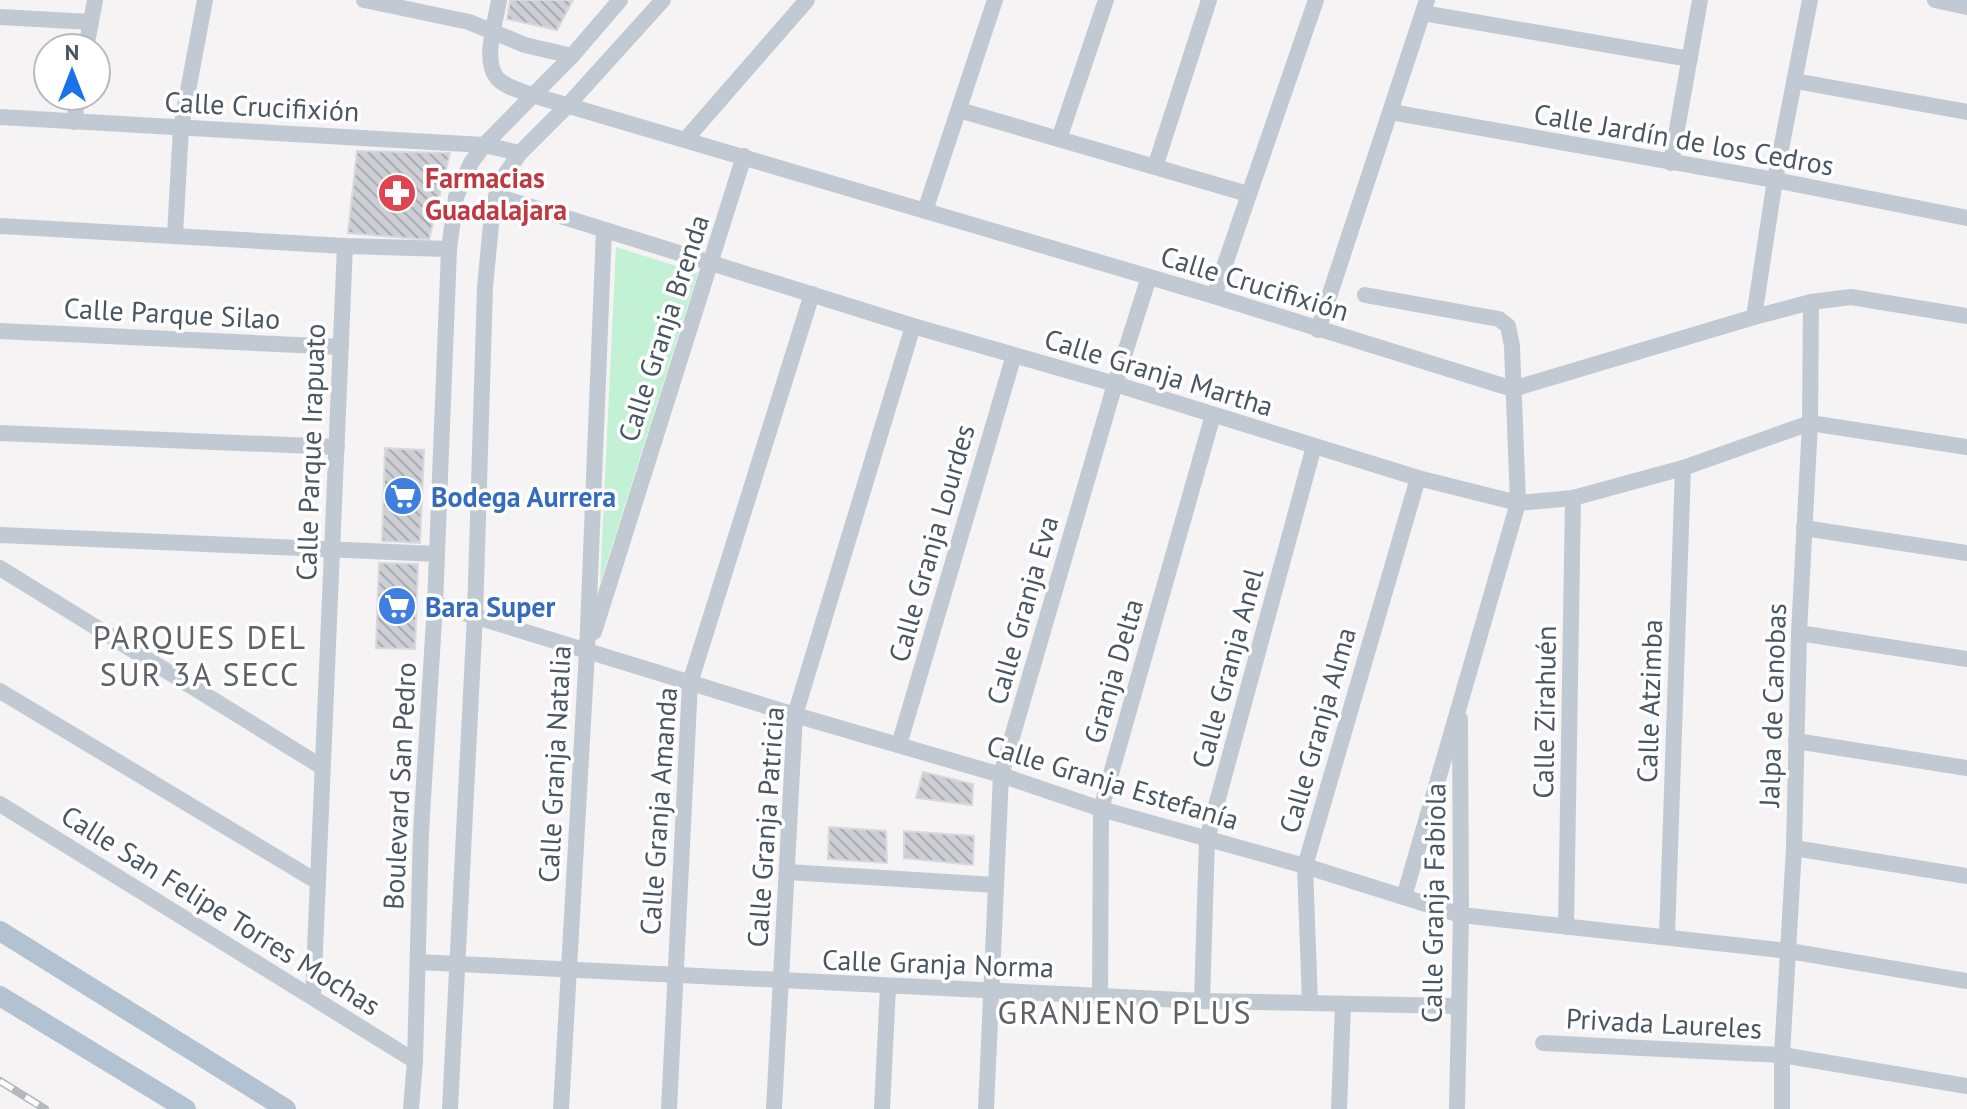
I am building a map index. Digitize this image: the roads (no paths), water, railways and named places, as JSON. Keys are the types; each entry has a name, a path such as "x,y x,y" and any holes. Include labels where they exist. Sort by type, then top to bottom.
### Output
{"main road":[{"path":"0,931 286,1109"},
{"path":"0,996 186,1109"}],"street":[{"path":"89,32 95,0"},
{"path":"175,235 181,128 205,0"},
{"path":"364,0 469,22 525,45 572,56"},
{"path":"494,30 499,0"},
{"path":"450,1109 475,615 485,287 496,196 502,179 520,153 599,72 663,0"},
{"path":"686,139 807,0"},
{"path":"925,211 995,0"},
{"path":"1059,139 1106,0"},
{"path":"1155,167 1209,0"},
{"path":"1214,296 1316,0"},
{"path":"1671,163 1700,0"},
{"path":"1754,317 1775,180 1810,0"},
{"path":"1936,0 1967,7"},
{"name":"Boulevard San Pedro","path":"411,1109 449,249 456,197 471,163 484,145 572,56 614,4"},
{"path":"1318,330 1425,6 1690,59"},
{"path":"0,17 91,22"},
{"name":"Calle Crucifixión","path":"494,30 491,67 497,78 532,95 1214,296 1513,389"},
{"path":"1795,81 1967,112"},
{"path":"959,110 1248,194"},
{"path":"74,122 76,112"},
{"name":"Calle Jardín de los Cedros","path":"1391,112 1775,180 1967,218"},
{"name":"Calle Crucifixión","path":"0,117 484,145 520,153"},
{"name":"Calle Granja Brenda","path":"587,652 744,156"},
{"name":"Calle Granja Martha","path":"496,196 1418,478 1518,503 1573,498 1683,468 1810,423"},
{"path":"0,226 449,249"},
{"name":"Calle Granja Natalia","path":"561,1109 587,652 604,230"},
{"name":"Calle Parque Irapuato","path":"313,997 345,246"},
{"name":"Calle Granja Eva","path":"986,1109 1001,775 1149,277"},
{"name":"Calle Granja Amanda","path":"669,1109 673,976 690,683 812,294"},
{"name":"Calle Granja Fabiola","path":"1365,295 1499,319 1508,326 1511,335 1518,503 1404,897"},
{"path":"1513,389 1811,302 1851,297 1967,316"},
{"name":"Jalpa de Canobas","path":"1782,1109 1782,1055 1794,848 1799,633 1810,423 1811,302"},
{"name":"Calle Granja Patricia","path":"774,1109 795,715 913,326"},
{"name":"Calle Parque Silao","path":"0,331 341,347"},
{"name":"Calle Granja Lourdes","path":"899,745 1014,355"},
{"name":"Granja Delta","path":"1100,995 1101,809 1213,415"},
{"path":"1810,423 1967,447"},
{"path":"0,433 337,447"},
{"name":"Calle Granja Anel","path":"1202,1001 1207,839 1314,446"},
{"name":"Calle Atzimba","path":"1667,937 1683,468"},
{"name":"Calle Granja Alma","path":"1310,1003 1305,866 1418,478"},
{"name":"Calle Zirahuén","path":"1566,927 1573,498"},
{"path":"1804,528 1967,553"},
{"path":"0,535 437,554"},
{"path":"0,568 322,767"},
{"name":"Calle Granja Estefanía","path":"435,604 1001,775 1101,809 1305,866 1461,915 1789,951 1967,981"},
{"path":"1799,633 1967,659"},
{"path":"0,691 316,881"},
{"name":"Calle Granja Fabiola","path":"1457,1109 1461,915 1460,698"},
{"path":"1796,741 1967,768"},
{"name":"Calle San Felipe Torres Mochas","path":"0,804 415,1061"},
{"path":"1794,848 1967,876"},
{"path":"788,872 996,885"},
{"name":"Calle Granja Norma","path":"418,962 1202,1001 1457,1006"},
{"path":"882,1109 888,987"},
{"path":"1339,1109 1343,1004"},
{"name":"Privada Laureles","path":"1543,1043 1782,1055 1967,1086"}],"railway":[{"path":"0,1081 45,1109"}],"place":[{"name":"Farmacias Guadalajara","path":"397,193"},
{"name":"Bodega Aurrera","path":"403,496"},
{"name":"Bara Super","path":"397,606"}],"district":[{"name":"PARQUES DEL SUR 3A SECC","path":"200,656"},
{"name":"GRANJENO PLUS","path":"1125,1012"}]}
